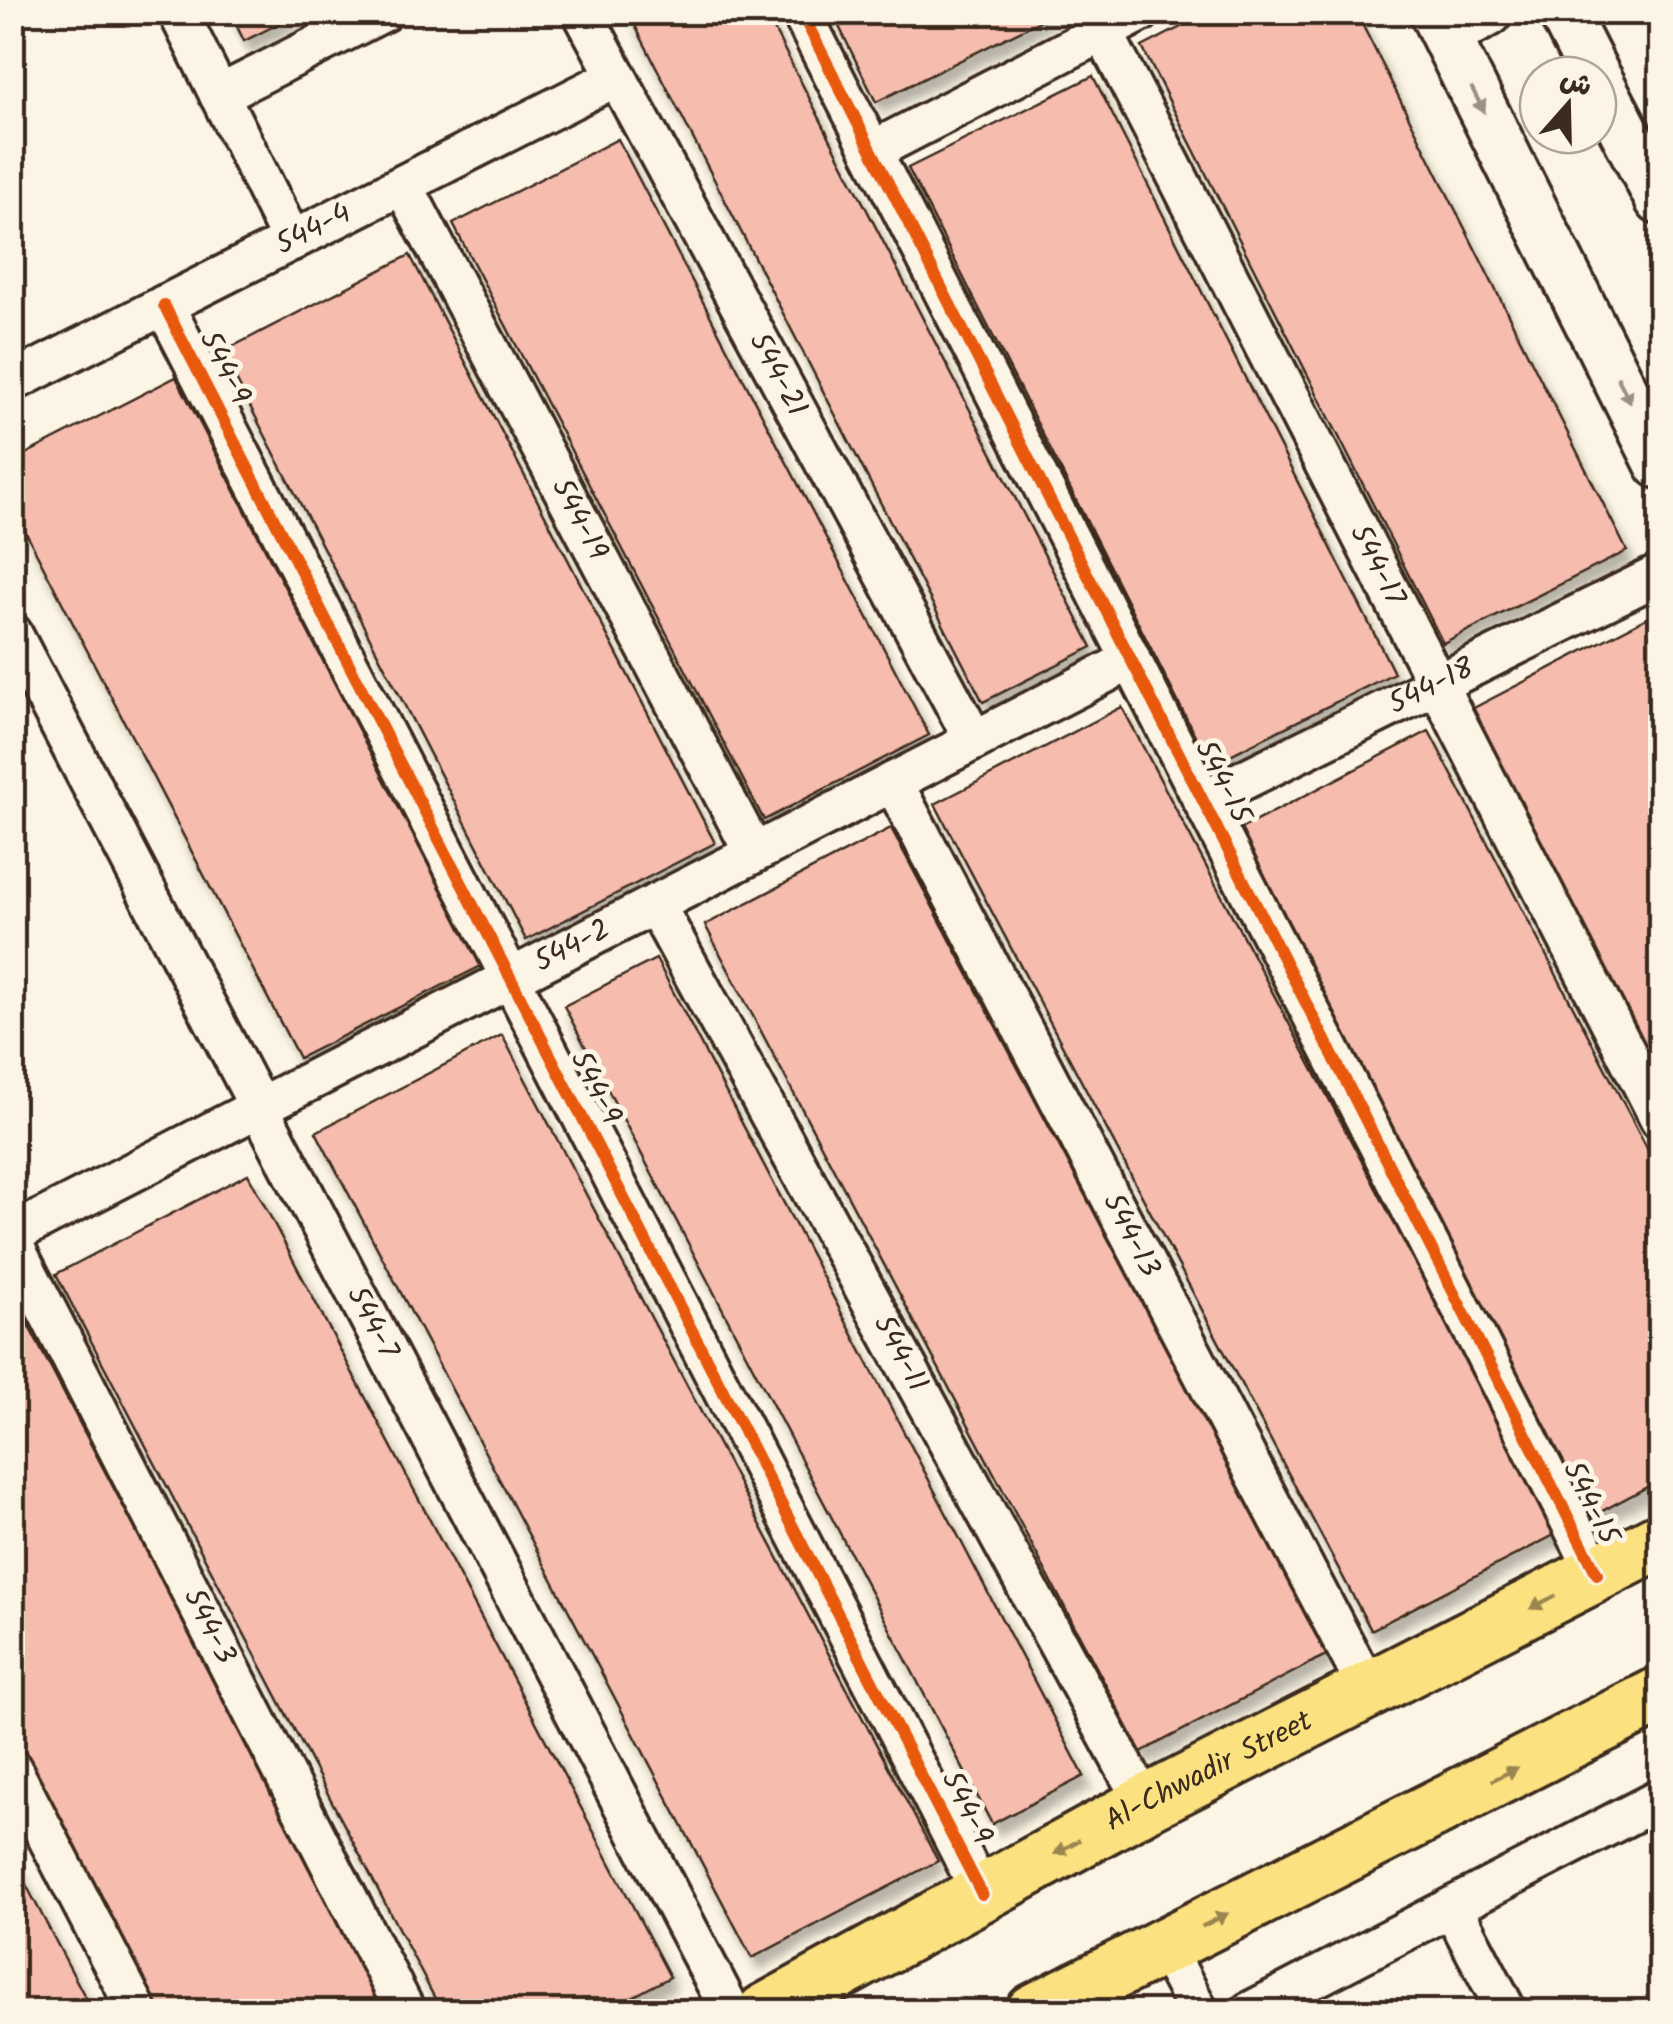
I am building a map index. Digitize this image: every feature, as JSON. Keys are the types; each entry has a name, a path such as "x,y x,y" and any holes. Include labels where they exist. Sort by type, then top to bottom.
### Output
{"main road":[{"name":"Al-Chwadir Street","path":"765,2012 1145,1804 1660,1541"},
{"path":"1034,2012 1660,1695"}],"street":[{"path":"178,12 292,241"},
{"path":"219,95 383,12"},
{"name":"544-21","path":"582,12 974,740"},
{"name":"544-15","path":"801,12 1597,1574"},
{"path":"872,151 1097,22 1141,12"},
{"path":"1488,12 1440,24 1660,464"},
{"path":"1563,12 1585,55"},
{"name":"544-17","path":"1097,22 1660,1119"},
{"name":"544-4","path":"12,382 616,78"},
{"path":"1618,119 1660,200"},
{"name":"544-19","path":"403,184 754,853"},
{"name":"544-9","path":"164,306 982,1894"},
{"name":"544-18","path":"1203,800 1660,574"},
{"name":"544-7","path":"12,633 731,2012"},
{"name":"544-2","path":"12,1234 1131,660"},
{"name":"544-13","path":"893,782 1369,1691"},
{"name":"544-11","path":"655,904 1145,1804"},
{"name":"544-3","path":"12,1242 406,2012"},
{"path":"12,1769 138,2012"},
{"path":"1249,2012 1660,1799"},
{"path":"1452,1907 1507,2012"},
{"path":"1164,1946 1198,2012"}],"building":[{"path":"230,12 302,12 244,41"},
{"path":"628,12 765,12 1092,647 983,702"},
{"path":"832,12 1053,12 1054,14 876,102"},
{"path":"1210,12 1356,12 1627,551 1443,643 1142,47"},
{"path":"1093,76 1394,673 1210,765 908,168"},
{"path":"618,139 929,735 764,820 453,224"},
{"path":"410,255 715,843 526,940 222,352"},
{"path":"176,377 481,966 299,1058 12,506 12,461"},
{"path":"1660,611 1660,1077 1468,711"},
{"path":"1122,707 1558,1533 1371,1630 935,804"},
{"path":"1429,731 1660,1173 1660,1480 1589,1518 1231,834"},
{"path":"891,828 1328,1654 1141,1752 705,925"},
{"path":"656,959 1084,1776 992,1824 564,1006"},
{"path":"502,1035 938,1861 752,1958 316,1132"},
{"path":"248,1174 670,1977 604,2012 442,2012 56,1274"},
{"path":"16,1302 389,2012 144,2012 12,1761 12,1304"},
{"path":"12,1858 93,2012 12,2012"}],"cycle path":[{"path":"801,12 1597,1574"},
{"path":"164,305 982,1894"}]}
